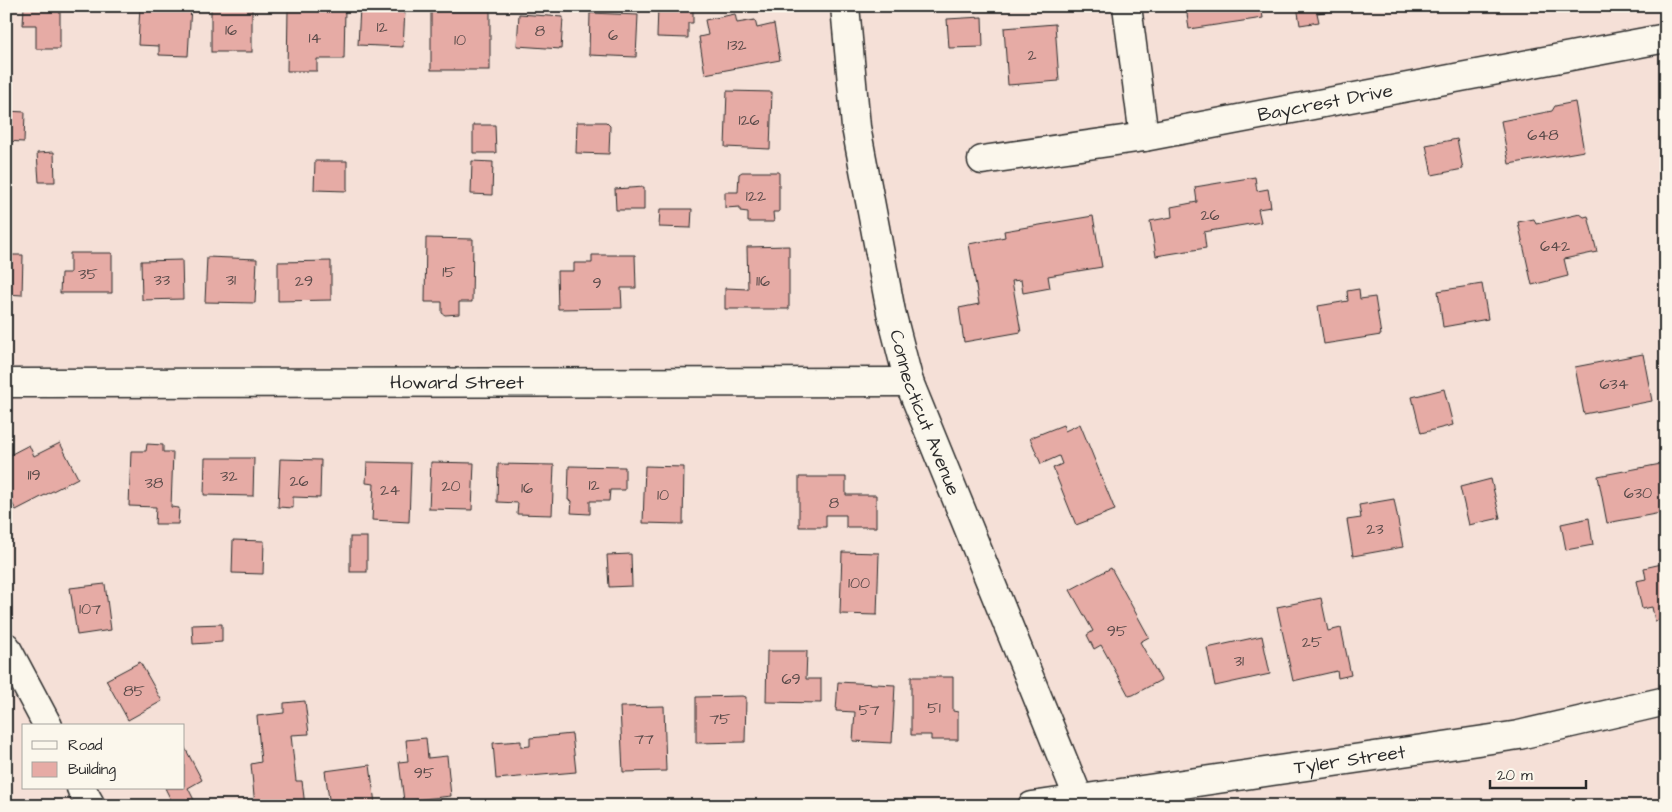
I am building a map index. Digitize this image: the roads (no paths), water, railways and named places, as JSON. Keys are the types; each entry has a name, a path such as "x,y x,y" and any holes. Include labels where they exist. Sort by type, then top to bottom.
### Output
{"street":[{"name":"Connecticut Avenue","path":"845,6 856,127 891,312 909,382 1079,799"},
{"path":"1127,6 1144,137"},
{"name":"Baycrest Drive","path":"982,160 1144,137 1666,38"},
{"name":"Howard Street","path":"6,383 909,382"},
{"path":"6,647 47,724"},
{"name":"Tyler Street","path":"1032,806 1518,735 1666,701"},
{"path":"82,790 91,806"}]}
